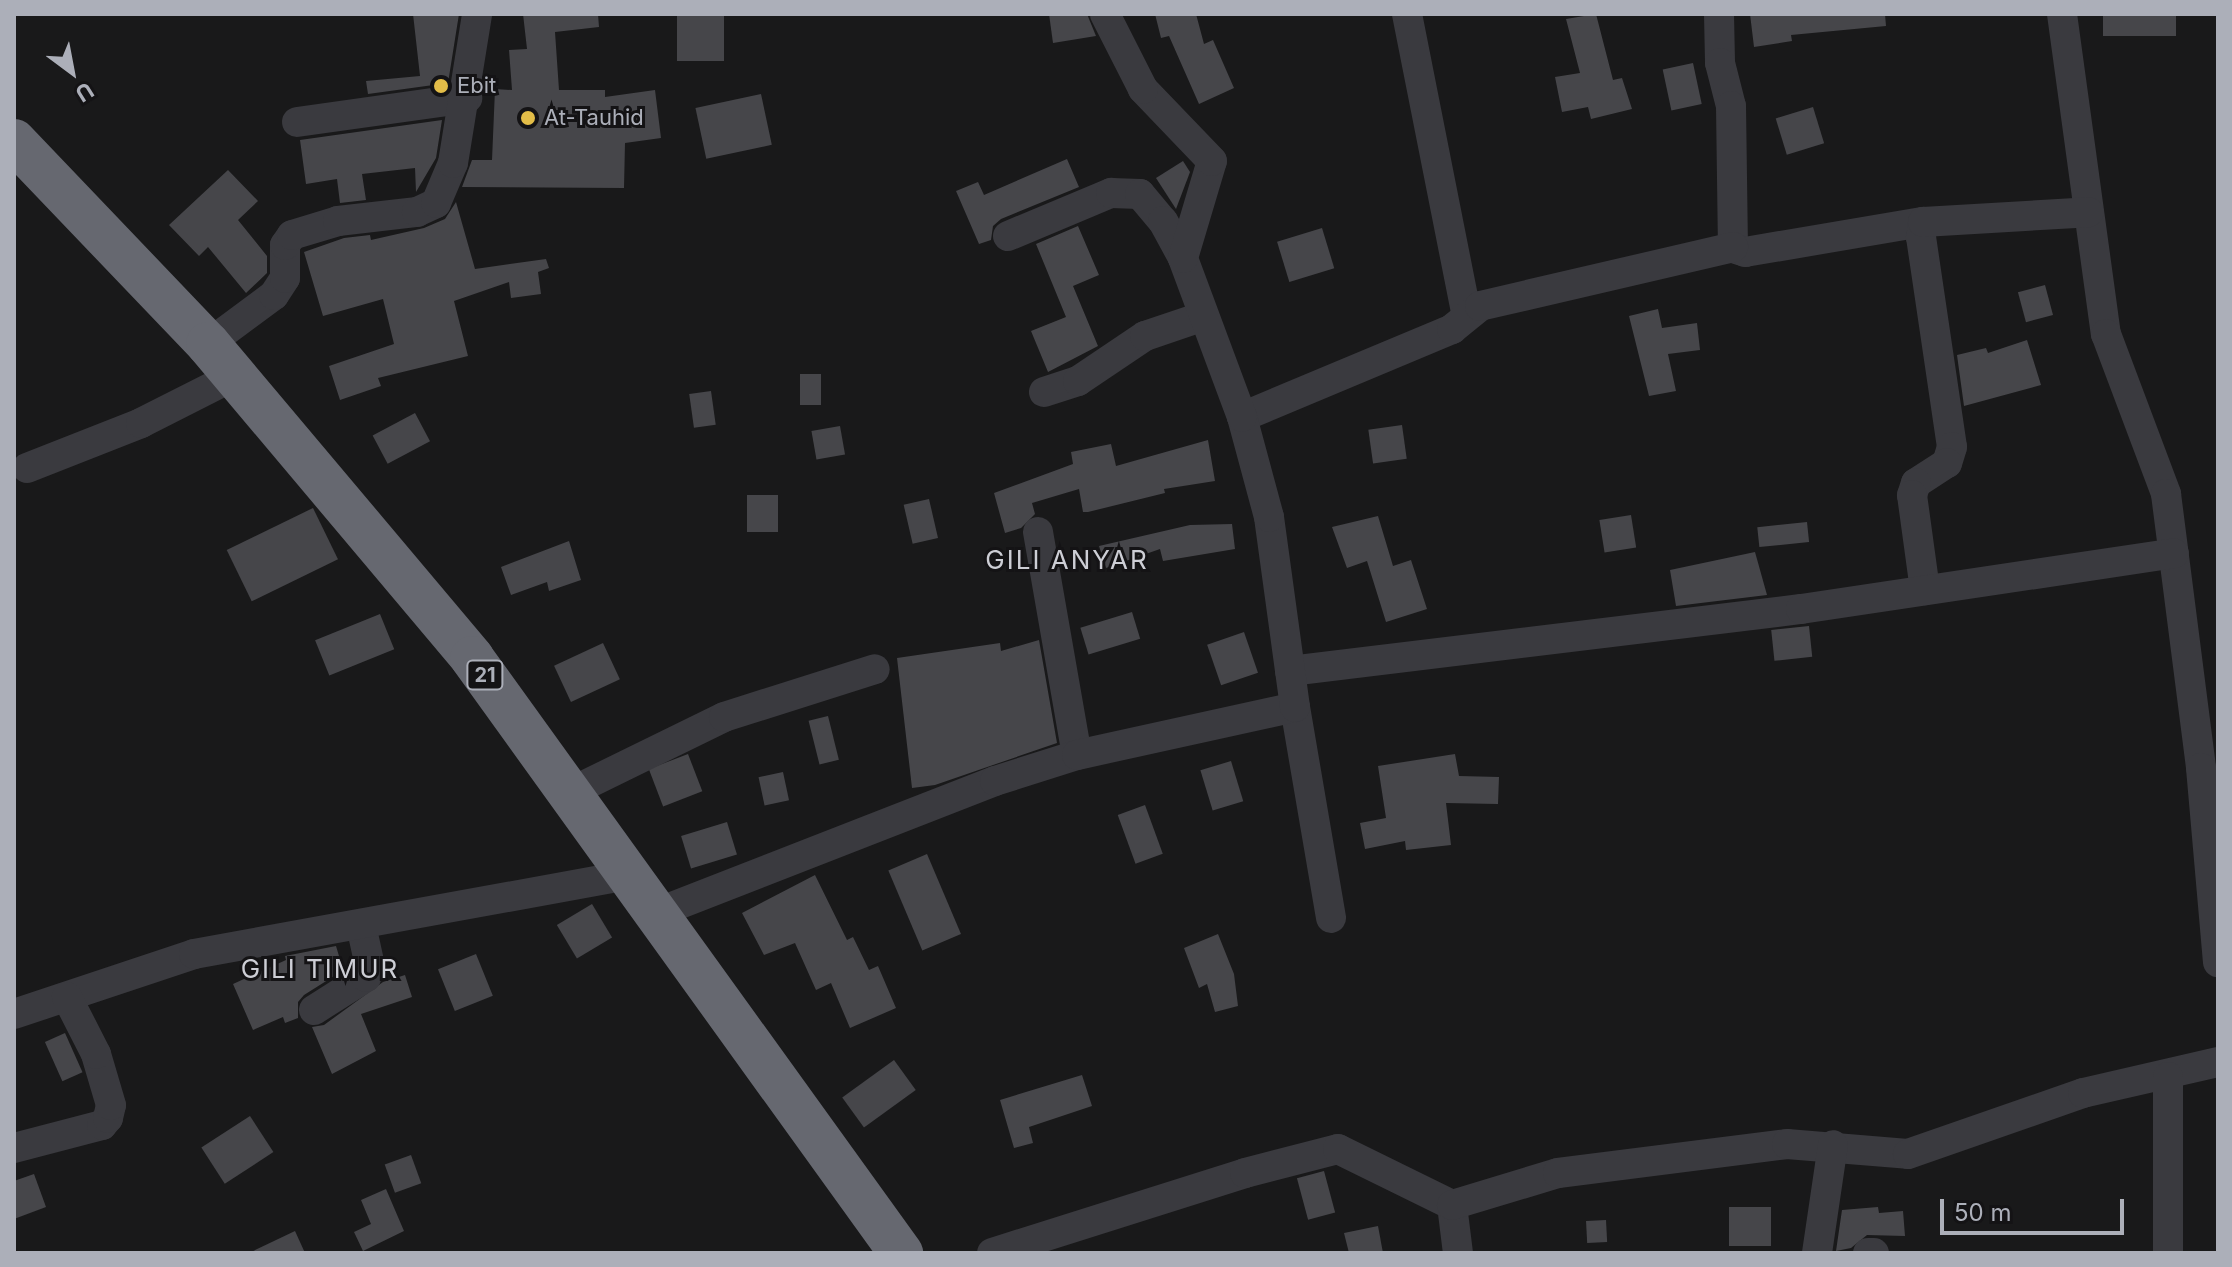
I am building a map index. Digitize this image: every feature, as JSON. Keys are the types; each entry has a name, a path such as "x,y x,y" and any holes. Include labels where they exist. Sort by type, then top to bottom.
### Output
{"highway":[{"name":"21","path":"14,141 222,359 463,647 571,792 654,914 901,1253"}],"street":[{"path":"27,468 141,423 222,359 285,278 285,245 292,235 338,221 417,212 436,203 453,163 467,98 477,14"},
{"path":"1105,14 1143,89 1212,161 1183,258"},
{"path":"1407,14 1466,312"},
{"path":"1719,14 1720,63 1731,106 1733,247"},
{"path":"2062,14 2106,334 2166,494 2209,752 2218,962"},
{"path":"297,122 467,98"},
{"path":"1008,236 1111,193 1140,194 1163,221 1183,258 1242,417 1269,517 1295,707 1331,918"},
{"path":"1242,417 1452,329 1466,312 1544,287 1733,247 1745,252 1923,222 2089,212"},
{"path":"1923,222 1921,237 1952,447 1947,463 1916,483 1912,495 1925,590"},
{"path":"1044,392 1078,381 1145,336 1204,316"},
{"path":"1038,532 1077,755"},
{"path":"1290,671 1925,590 2174,553"},
{"path":"571,792 724,717 875,669"},
{"path":"654,914 982,786 1077,755 1295,707"},
{"path":"14,1014 194,954 307,930 361,925 627,875"},
{"path":"314,1010 366,977 370,966 361,925"},
{"path":"14,1148 102,1125 108,1118 111,1105 96,1054 67,997"},
{"path":"992,1253 1338,1149 1452,1205 1582,1169 1787,1144 1833,1145 1908,1154 2083,1093 2168,1077 2218,1062"},
{"path":"2162,1252 2168,1077"},
{"path":"1817,1253 1833,1145"},
{"path":"1452,1205 1458,1253"},
{"path":"1868,1253 1874,1253"}],"building":[{"path":"413,14 459,14 448,83 368,94 366,81 420,76"},
{"path":"523,14 598,14 599,27 555,32 559,90 605,90 605,97 655,90 661,138 625,143 624,188 462,187 472,160 492,160 495,89 512,90 509,50 527,49"},
{"path":"677,14 724,14 724,61 677,61"},
{"path":"1049,14 1087,14 1096,36 1053,43"},
{"path":"1155,14 1196,14 1204,44 1213,40 1234,88 1199,104 1169,36 1161,38"},
{"path":"1596,14 1613,80 1622,78 1632,109 1591,119 1588,107 1562,112 1555,77 1580,73 1566,19"},
{"path":"1750,14 1885,14 1886,26 1791,35 1792,41 1754,47"},
{"path":"2103,14 2176,14 2176,36 2103,36"},
{"path":"1693,63 1702,104 1671,111 1663,69"},
{"path":"761,94 772,145 706,159 695,108"},
{"path":"1813,107 1824,143 1787,155 1776,118"},
{"path":"442,120 436,158 416,192 415,168 362,174 366,200 340,203 337,179 306,184 300,140"},
{"path":"1067,159 1079,187 1001,219 993,226 991,240 979,244 956,191 978,182 984,195"},
{"path":"1183,161 1190,172 1176,209 1156,178"},
{"path":"228,170 258,201 238,220 267,256 267,273 246,293 208,247 199,256 169,225"},
{"path":"456,202 475,269 546,259 549,268 538,272 541,294 511,298 509,282 454,301 468,356 378,378 381,386 340,400 329,366 394,344 383,299 323,316 304,252 344,238 370,235 371,240 424,228 445,219"},
{"path":"1078,226 1099,275 1073,286 1098,346 1048,372 1031,331 1066,317 1036,244"},
{"path":"1322,228 1334,268 1289,282 1277,242"},
{"path":"2045,285 2053,315 2026,322 2018,292"},
{"path":"1658,309 1662,328 1697,323 1700,350 1668,354 1676,391 1649,396 1629,316"},
{"path":"2027,340 2041,385 1964,406 1957,355 1986,348 1988,353"},
{"path":"800,374 821,374 821,405 800,405"},
{"path":"711,391 716,425 694,428 689,394"},
{"path":"415,413 430,441 388,464 373,436"},
{"path":"1402,425 1407,459 1373,463 1368,430"},
{"path":"840,426 845,455 816,460 811,431"},
{"path":"1208,440 1215,481 1164,489 1165,493 1088,512 1083,512 1079,489 1032,503 1035,514 1021,528 1005,533 994,493 1073,464 1071,452 1111,444 1116,466"},
{"path":"747,495 778,495 778,532 747,532"},
{"path":"929,499 938,538 913,544 904,505"},
{"path":"313,508 338,559 252,601 227,550"},
{"path":"1631,515 1636,548 1605,553 1599,520"},
{"path":"1378,516 1393,566 1411,560 1427,609 1386,622 1367,561 1347,568 1332,527"},
{"path":"1807,522 1809,542 1759,547 1757,527"},
{"path":"1232,524 1235,549 1163,561 1160,549 1106,568 1099,546 1190,525"},
{"path":"569,541 581,580 549,591 547,582 511,595 501,567"},
{"path":"1755,552 1767,595 1676,606 1670,570"},
{"path":"1132,612 1140,639 1089,655 1080,628"},
{"path":"380,614 394,649 329,675 315,640"},
{"path":"1809,626 1812,657 1774,661 1771,630"},
{"path":"1244,632 1258,673 1221,685 1207,645"},
{"path":"1039,640 1057,743 935,785 912,788 897,658 1000,643 1001,651"},
{"path":"603,643 620,679 571,702 554,666"},
{"path":"828,716 839,760 819,765 809,721"},
{"path":"688,754 702,791 663,806 649,769"},
{"path":"1455,754 1459,776 1499,777 1498,804 1446,803 1451,845 1406,850 1405,841 1365,849 1360,823 1386,818 1378,766"},
{"path":"1231,761 1243,801 1213,811 1200,770"},
{"path":"783,772 789,800 765,806 759,777"},
{"path":"1145,805 1163,854 1136,864 1118,815"},
{"path":"727,822 737,855 691,869 681,836"},
{"path":"927,854 961,934 922,950 888,870"},
{"path":"815,875 847,940 853,937 869,970 878,966 896,1008 850,1028 831,983 816,990 795,943 764,955 742,913"},
{"path":"592,904 612,937 577,959 557,925"},
{"path":"1218,934 1234,974 1238,1006 1215,1012 1207,984 1199,988 1184,948"},
{"path":"336,946 342,966 350,966 304,995 298,1002 298,1018 285,1023 283,1017 253,1030 233,984 286,960 285,956"},
{"path":"476,954 493,996 455,1011 438,969"},
{"path":"405,975 412,997 361,1014 376,1051 332,1074 312,1027 324,1025 383,982"},
{"path":"65,1033 82,1072 62,1081 45,1042"},
{"path":"894,1060 916,1090 864,1128 842,1098"},
{"path":"1082,1075 1092,1106 1029,1127 1033,1143 1014,1148 1000,1100"},
{"path":"250,1116 273,1152 225,1184 201,1148"},
{"path":"411,1155 421,1183 395,1193 385,1165"},
{"path":"1324,1171 1335,1213 1308,1220 1297,1178"},
{"path":"34,1174 46,1207 14,1219 14,1181"},
{"path":"386,1189 404,1231 363,1251 354,1232 371,1224 361,1200"},
{"path":"1729,1207 1771,1207 1771,1246 1729,1246"},
{"path":"1878,1207 1879,1213 1903,1211 1905,1236 1867,1235 1851,1248 1836,1251 1842,1210"},
{"path":"1606,1220 1607,1242 1587,1243 1586,1221"},
{"path":"1378,1226 1383,1253 1349,1253 1344,1233"},
{"path":"295,1231 305,1253 249,1253"}],"place":[{"name":"Ebit","path":"441,86"},
{"name":"At-Tauhid","path":"528,118"}],"district":[{"name":"GILI ANYAR","path":"1067,560"},
{"name":"GILI TIMUR","path":"320,969"}]}
